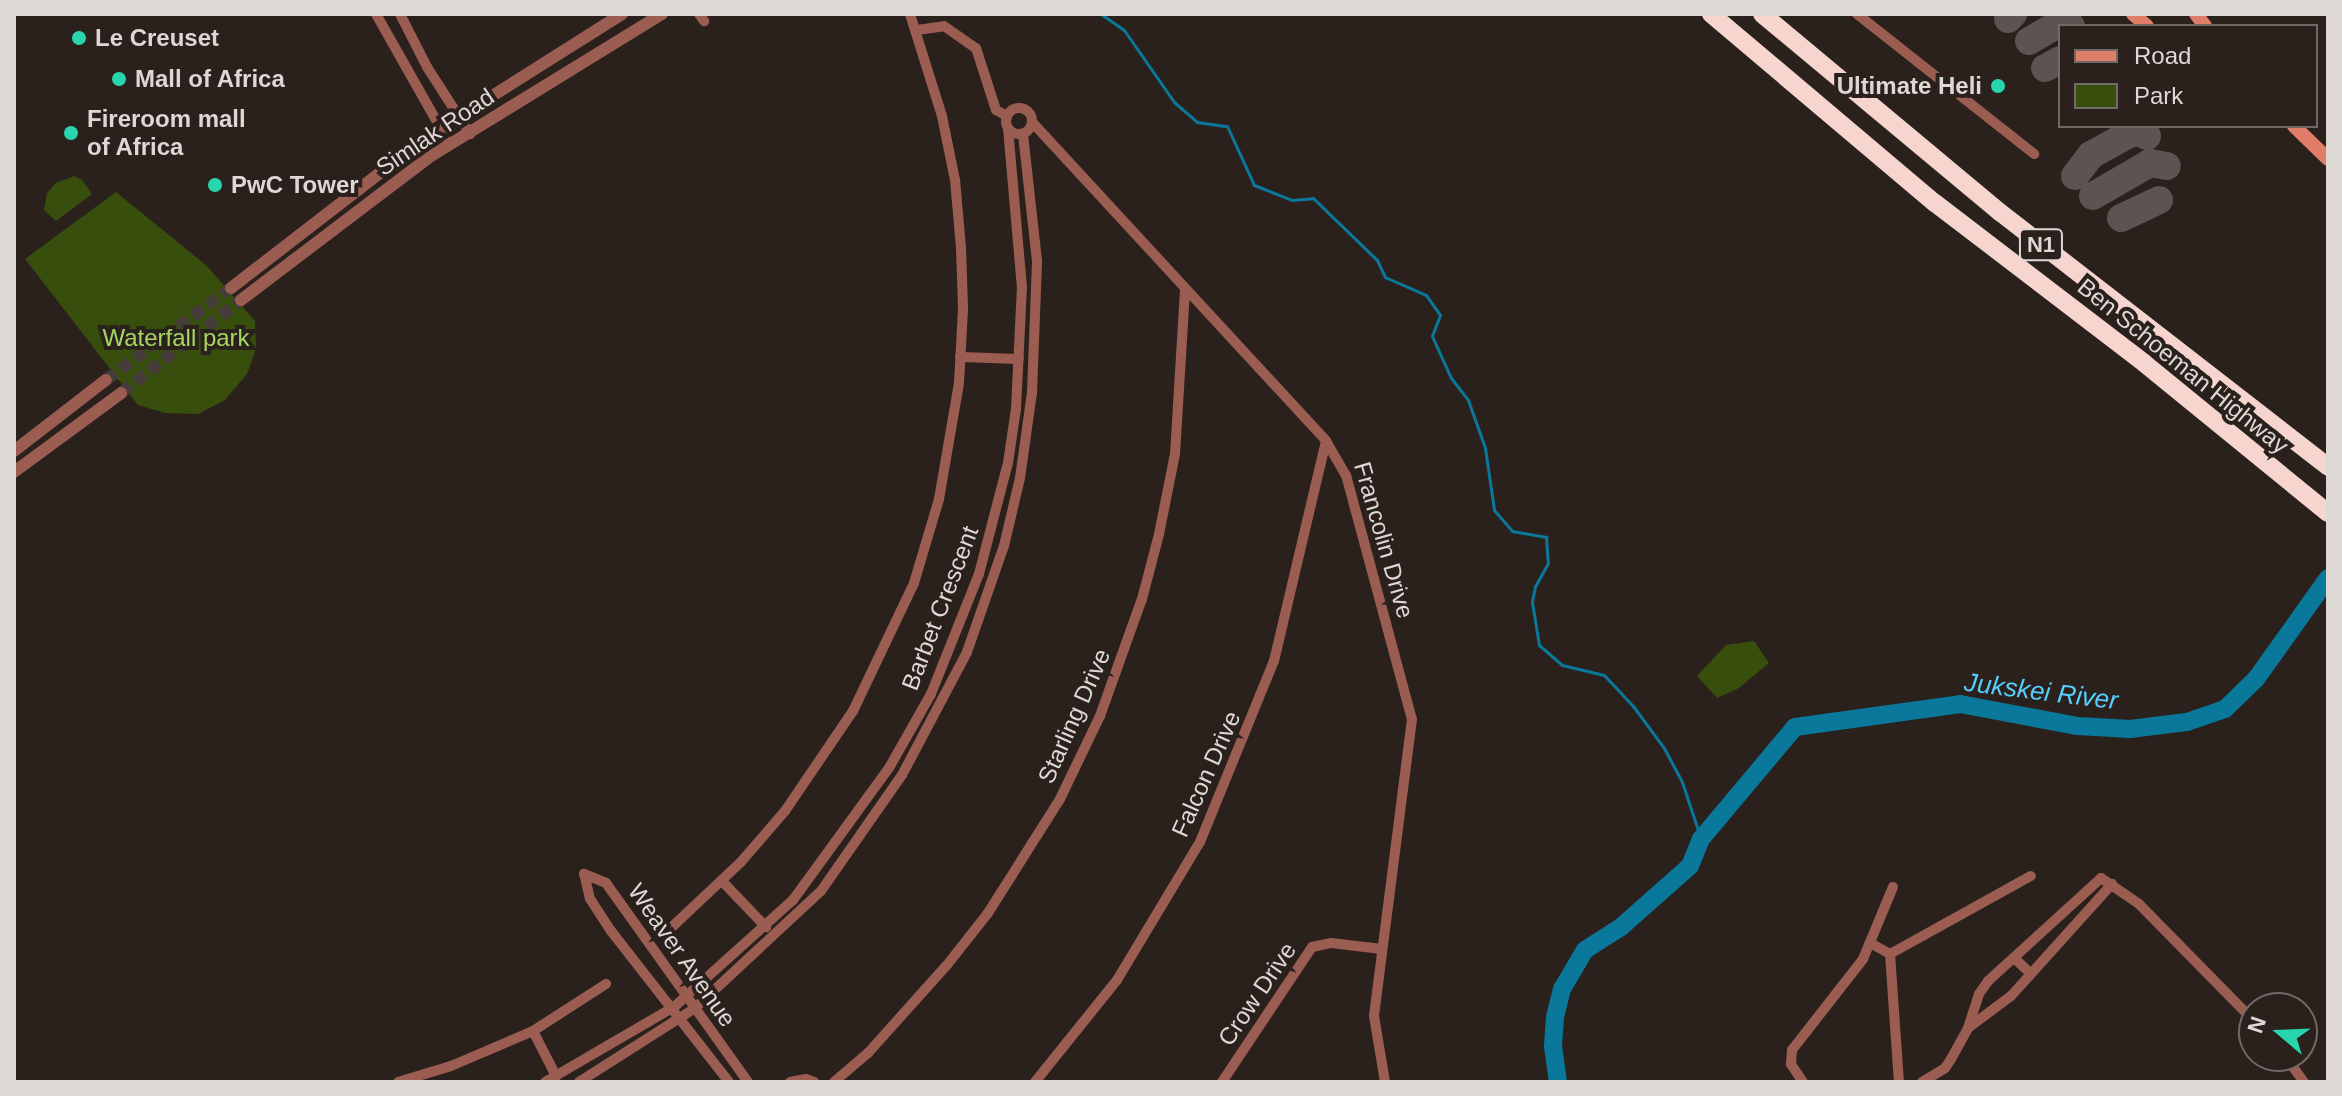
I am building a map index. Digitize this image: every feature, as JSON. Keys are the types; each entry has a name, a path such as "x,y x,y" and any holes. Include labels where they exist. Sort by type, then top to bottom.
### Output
{"highway":[{"name":"Ben Schoeman Highway","path":"1711,14 1935,203 2144,363 2327,512"},
{"name":"Ben Schoeman Highway","path":"1762,14 2001,213 2328,467"}],"main road":[{"path":"2284,128 2307,141"},
{"path":"2296,128 2328,159"}],"street":[{"path":"376,14 450,145"},
{"path":"400,14 427,67 470,134"},
{"name":"Simlak Road","path":"231,288 421,141 622,14"},
{"name":"Simlak Road","path":"241,300 450,145 662,14"},
{"path":"672,927 722,881 785,811 853,711 897,623 926,547 939,499 952,437 963,293 955,180 942,116 910,14"},
{"path":"1857,14 2034,154"},
{"path":"917,30 944,26 976,48 996,110 1007,116"},
{"path":"1021,108 1029,112 1032,122 1023,134 1008,128 1007,116 1021,108"},
{"name":"Francolin Drive","path":"1032,122 1185,292 1326,441 1346,475 1412,719 1374,1016 1385,1082"},
{"name":"Barbet Crescent","path":"545,1082 674,1007 766,927 810,880 889,768 931,694 953,643 989,541 1008,463 1019,359 1021,252 1008,128"},
{"name":"Barbet Crescent","path":"579,1082 695,1008 821,891 902,775 967,652 1004,546 1020,478 1032,393 1037,261 1023,134"},
{"name":"Starling Drive","path":"834,1082 868,1053 947,965 988,913 1060,799 1095,727 1125,651 1159,534 1175,454 1185,292"},
{"path":"960,357 1019,359"},
{"path":"14,451 106,380"},
{"path":"1016,392 1032,393"},
{"path":"14,472 121,393"},
{"name":"Falcon Drive","path":"1035,1082 1117,980 1156,920 1212,816 1274,661 1326,441"},
{"path":"989,541 1004,546"},
{"path":"953,643 967,652"},
{"path":"889,768 902,775"},
{"name":"Weaver Avenue","path":"729,1082 674,1007 611,931 590,899 584,874 606,883 748,1082"},
{"path":"1890,954 2031,876"},
{"path":"1922,1082 1945,1068 1968,1028 1979,994 2101,878 2139,904 2238,1005"},
{"path":"810,880 821,891"},
{"path":"722,881 766,927"},
{"path":"1968,1028 2004,1002 2112,884"},
{"path":"1803,1082 1791,1064 1795,1042 1852,975 1872,944 1893,887"},
{"name":"Crow Drive","path":"1222,1082 1312,947 1331,943 1382,949"},
{"path":"1872,944 1890,954"},
{"path":"1890,954 1899,1082"},
{"path":"2014,958 2031,974"},
{"path":"398,1082 462,1061 533,1031 606,984"},
{"path":"533,1031 556,1076"},
{"path":"790,1082 806,1079 814,1082"}],"green space":[{"path":"74,176 82,180 92,194 56,221 44,210 47,193 56,183"},
{"name":"Waterfall park","path":"116,192 207,266 255,321 256,349 247,374 225,400 198,414 165,413 138,405 25,259"},
{"path":"1754,641 1769,663 1739,688 1717,698 1697,676 1726,645"}],"waterway":[{"path":"1101,14 1124,30 1174,102 1197,122 1227,126 1254,185 1292,200 1313,198 1377,260 1385,277 1426,295 1440,315 1432,336 1451,378 1468,400 1485,448 1494,510 1512,531 1546,537 1548,563 1535,586 1532,602 1539,645 1562,665 1604,675 1633,706 1664,748 1682,782 1701,839"},
{"name":"Jukskei River","path":"1558,1082 1553,1046 1555,1017 1562,989 1585,950 1621,927 1690,866 1701,839 1795,727 1960,704 2078,726 2130,729 2187,722 2225,709 2256,679 2328,578"}],"taxiway":[{"path":"2008,19 2013,14"},
{"path":"2029,41 2058,24"},
{"path":"2045,68 2058,61"},
{"path":"2075,176 2091,155 2129,134 2139,132 2147,136"},
{"path":"2093,196 2150,163 2167,166"},
{"path":"2121,218 2159,200"}],"tunnel":[{"path":"106,380 231,288"},
{"path":"121,393 241,300"}],"place":[{"name":"Le Creuset","path":"79,38"},
{"name":"Mall of Africa","path":"119,79"},
{"name":"Ultimate Heli","path":"1998,86"},
{"name":"Fireroom mall of Africa","path":"71,133"},
{"name":"PwC Tower","path":"215,185"}]}
